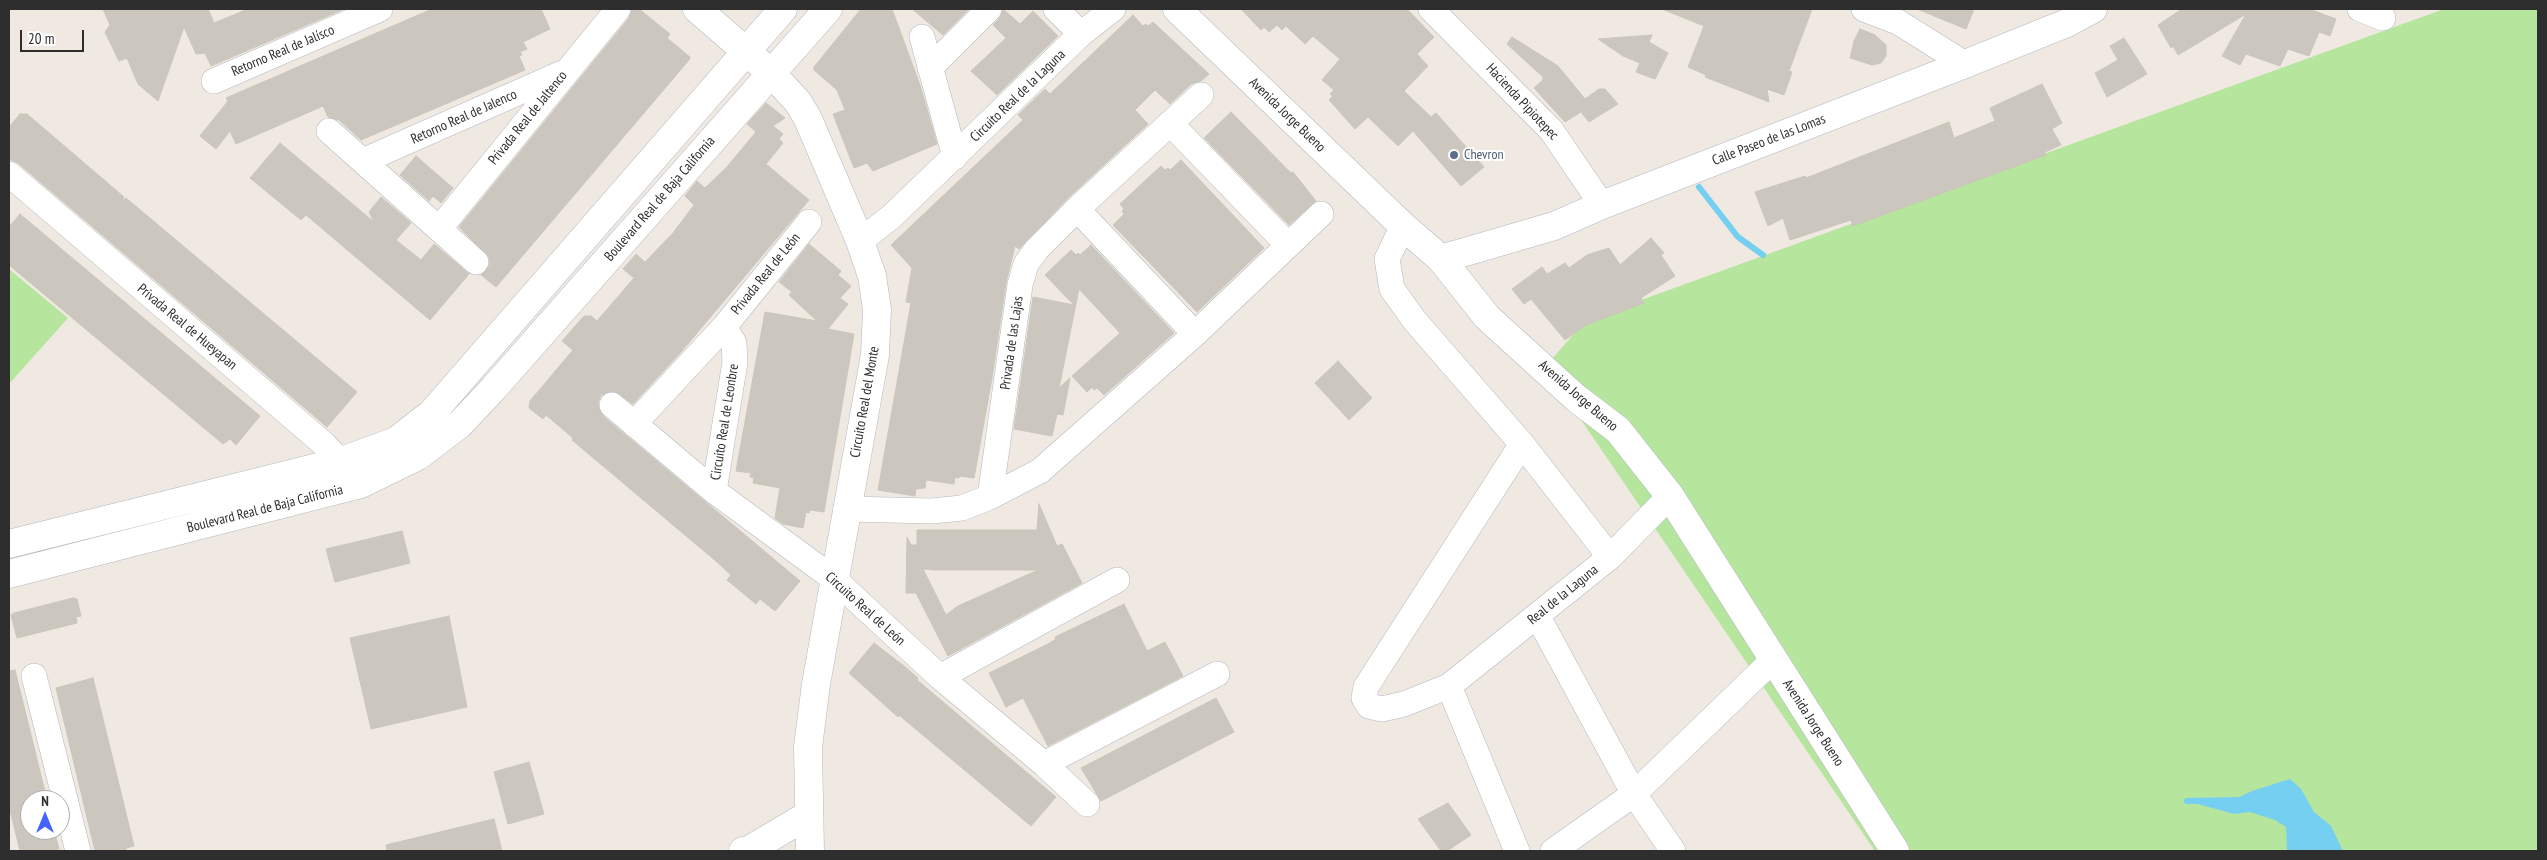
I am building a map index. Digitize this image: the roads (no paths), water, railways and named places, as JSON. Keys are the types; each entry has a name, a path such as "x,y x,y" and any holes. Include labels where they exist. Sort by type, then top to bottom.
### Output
{"street":[{"name":"Retorno Real de Jalísco","path":"214,81 380,9"},
{"name":"Privada Real de Jaltenco","path":"439,229 564,72 618,9"},
{"name":"Circuito Real del Monte","path":"697,9 771,73 798,102 808,119 860,241 872,276 877,309 875,355 816,684 808,747 810,851"},
{"name":"Boulevard Real de Baja California","path":"9,544 342,461 396,440 432,413 783,9"},
{"name":"Boulevard Real de Baja California","path":"9,574 361,484 418,456 460,424 493,389 828,9"},
{"path":"930,68 989,9"},
{"path":"1056,9 1081,34"},
{"name":"Circuito Real de la Laguna","path":"860,241 891,217 1081,34 1113,9"},
{"name":"Avenida Jorge Bueno","path":"1177,9 1403,226 1441,259 1487,318 1576,398 1618,430 1670,496 1895,851"},
{"name":"Hacienda Pipiotepec","path":"1431,9 1551,130 1602,205"},
{"path":"1864,9 1898,22 1965,64"},
{"name":"Calle Paseo de las Lomas","path":"1441,259 1554,226 1602,205 1965,64 2067,23 2094,9"},
{"path":"2360,9 2383,18"},
{"name":"Circuito Real de la Laguna","path":"922,37 955,157"},
{"name":"Retorno Real de Jalenco","path":"363,161 564,72"},
{"name":"Privada de las Lajas","path":"990,498 1020,285 1026,264 1037,249 1077,209 1200,95"},
{"path":"1170,123 1288,245"},
{"path":"329,131 476,262"},
{"name":"Privada Real de Hueyapan","path":"9,174 342,461 361,484"},
{"path":"1077,209 1195,334"},
{"path":"846,509 932,511 962,508 990,498 1040,471 1195,334 1322,214"},
{"name":"Privada Real de León","path":"724,327 809,222"},
{"path":"1403,226 1387,259 1392,289 1415,321 1522,444 1610,557"},
{"path":"634,424 724,327"},
{"name":"Circuito Real de Leonbre","path":"714,491 735,362 734,343 724,327"},
{"path":"469,371 493,389"},
{"name":"Circuito Real de León","path":"612,405 714,491 834,579 940,677 1044,764 1087,804"},
{"name":"Real de la Laguna","path":"1522,444 1366,686 1364,698 1369,706 1382,709 1404,704 1449,686 1538,617 1610,557 1670,496"},
{"path":"940,677 1117,580"},
{"path":"1538,617 1634,794 1673,851"},
{"path":"1553,851 1634,794 1773,660"},
{"path":"1044,764 1217,674"},
{"path":"34,676 78,851"},
{"path":"1449,686 1517,851"},
{"path":"742,851 749,850 808,815"}],"water":[{"path":"2290,779 2301,789 2314,812 2331,826 2343,851 2287,851 2286,827 2275,820 2250,812 2234,814 2187,801 2233,800 2252,791"}],"waterway":[{"path":"1699,187 1738,237 1763,255"},
{"path":"2187,801 2241,800"}],"place":[{"name":"Chevron","path":"1454,155"}]}
